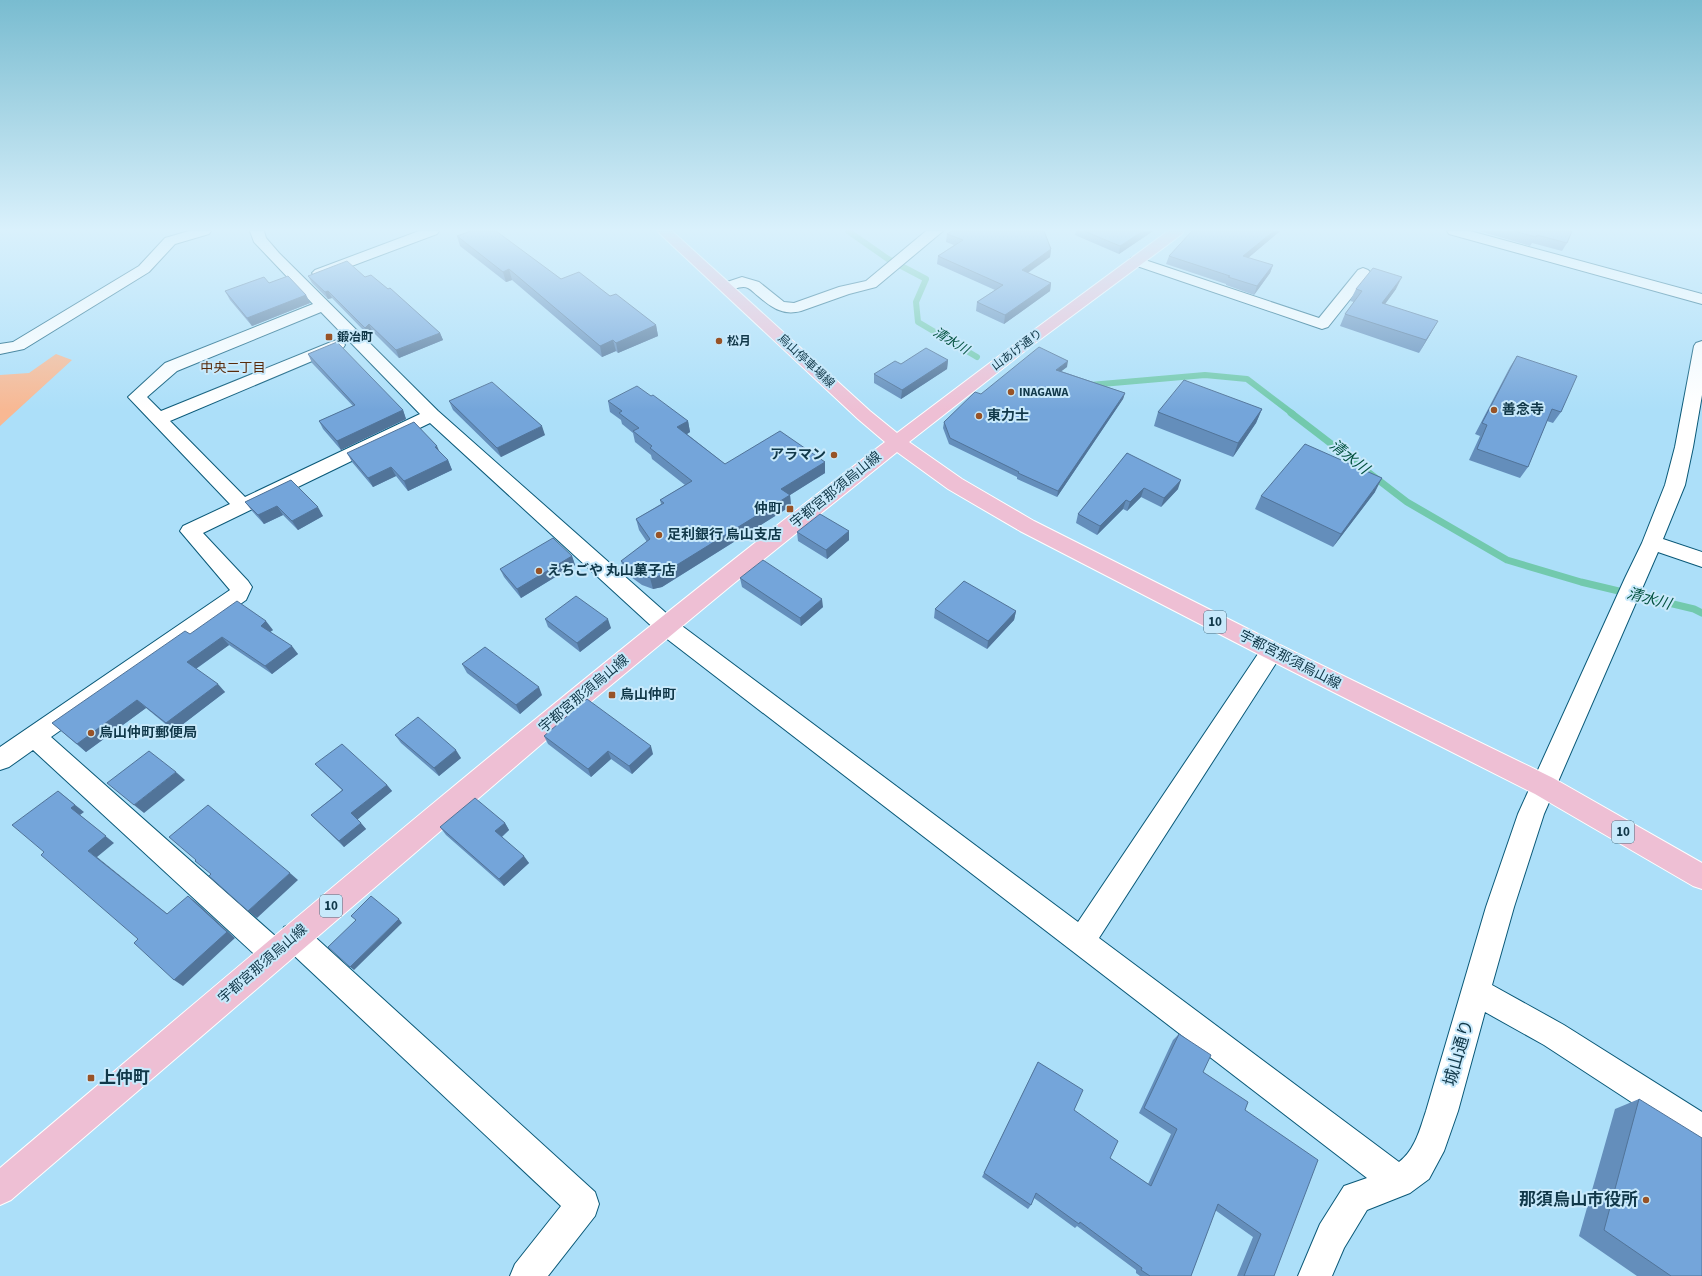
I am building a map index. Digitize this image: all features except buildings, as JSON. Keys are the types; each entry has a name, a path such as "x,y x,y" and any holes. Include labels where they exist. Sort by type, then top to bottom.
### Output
{"main road":[{"name":"烏山停車場線","path":"730,291 896,442"},
{"name":"山あげ通り","path":"896,442 1097,291"},
{"name":"宇都宮那須烏山線","path":"0,1189 285,945 666,626 896,442 955,484 1027,526 1272,651 1544,786 1702,877"}],"street":[{"path":"0,349 18,346 110,291"},
{"path":"308,291 432,415 666,626 1082,940 1398,1182"},
{"path":"761,291 779,306 795,308 843,291"},
{"path":"1223,291 1322,324 1349,291"},
{"path":"1671,291 1702,299"},
{"path":"242,505 137,397 171,367 323,306"},
{"path":"158,419 354,337"},
{"name":"城山通り","path":"1315,1276 1332,1236 1356,1198 1398,1182 1418,1168 1428,1151 1442,1111 1500,907 1521,843 1544,786 1624,602 1652,543 1674,485 1686,432 1702,346"},
{"path":"0,760 239,594 241,587 190,531 432,415"},
{"path":"1652,543 1702,560"},
{"path":"1082,940 1272,651"},
{"path":"34,736 285,945 583,1204 527,1276"},
{"path":"1477,992 1554,1035 1702,1130"}],"shaded area":[{"path":"56,354 72,360 0,426 0,375 29,373"}],"waterway":[{"name":"清水川","path":"921,291 916,302 918,322 977,357"},
{"name":"清水川","path":"1090,385 1205,375 1247,379 1293,414"},
{"name":"清水川","path":"1291,413 1407,502 1507,560 1581,582 1694,609 1702,613"}],"place":[{"name":"鍛冶町","path":"329,337"},
{"name":"松月","path":"719,341"},
{"name":"INAGAWA","path":"1011,392"},
{"name":"善念寺","path":"1494,410"},
{"name":"東力士","path":"979,416"},
{"name":"アラマン","path":"834,455"},
{"name":"仲町","path":"790,509"},
{"name":"足利銀行 烏山支店","path":"659,535"},
{"name":"えちごや 丸山菓子店","path":"539,571"},
{"name":"烏山仲町","path":"612,695"},
{"name":"烏山仲町郵便局","path":"91,733"},
{"name":"上仲町","path":"91,1078"},
{"name":"那須烏山市役所","path":"1646,1200"}],"district":[{"name":"中央二丁目","path":"233,368"}]}
